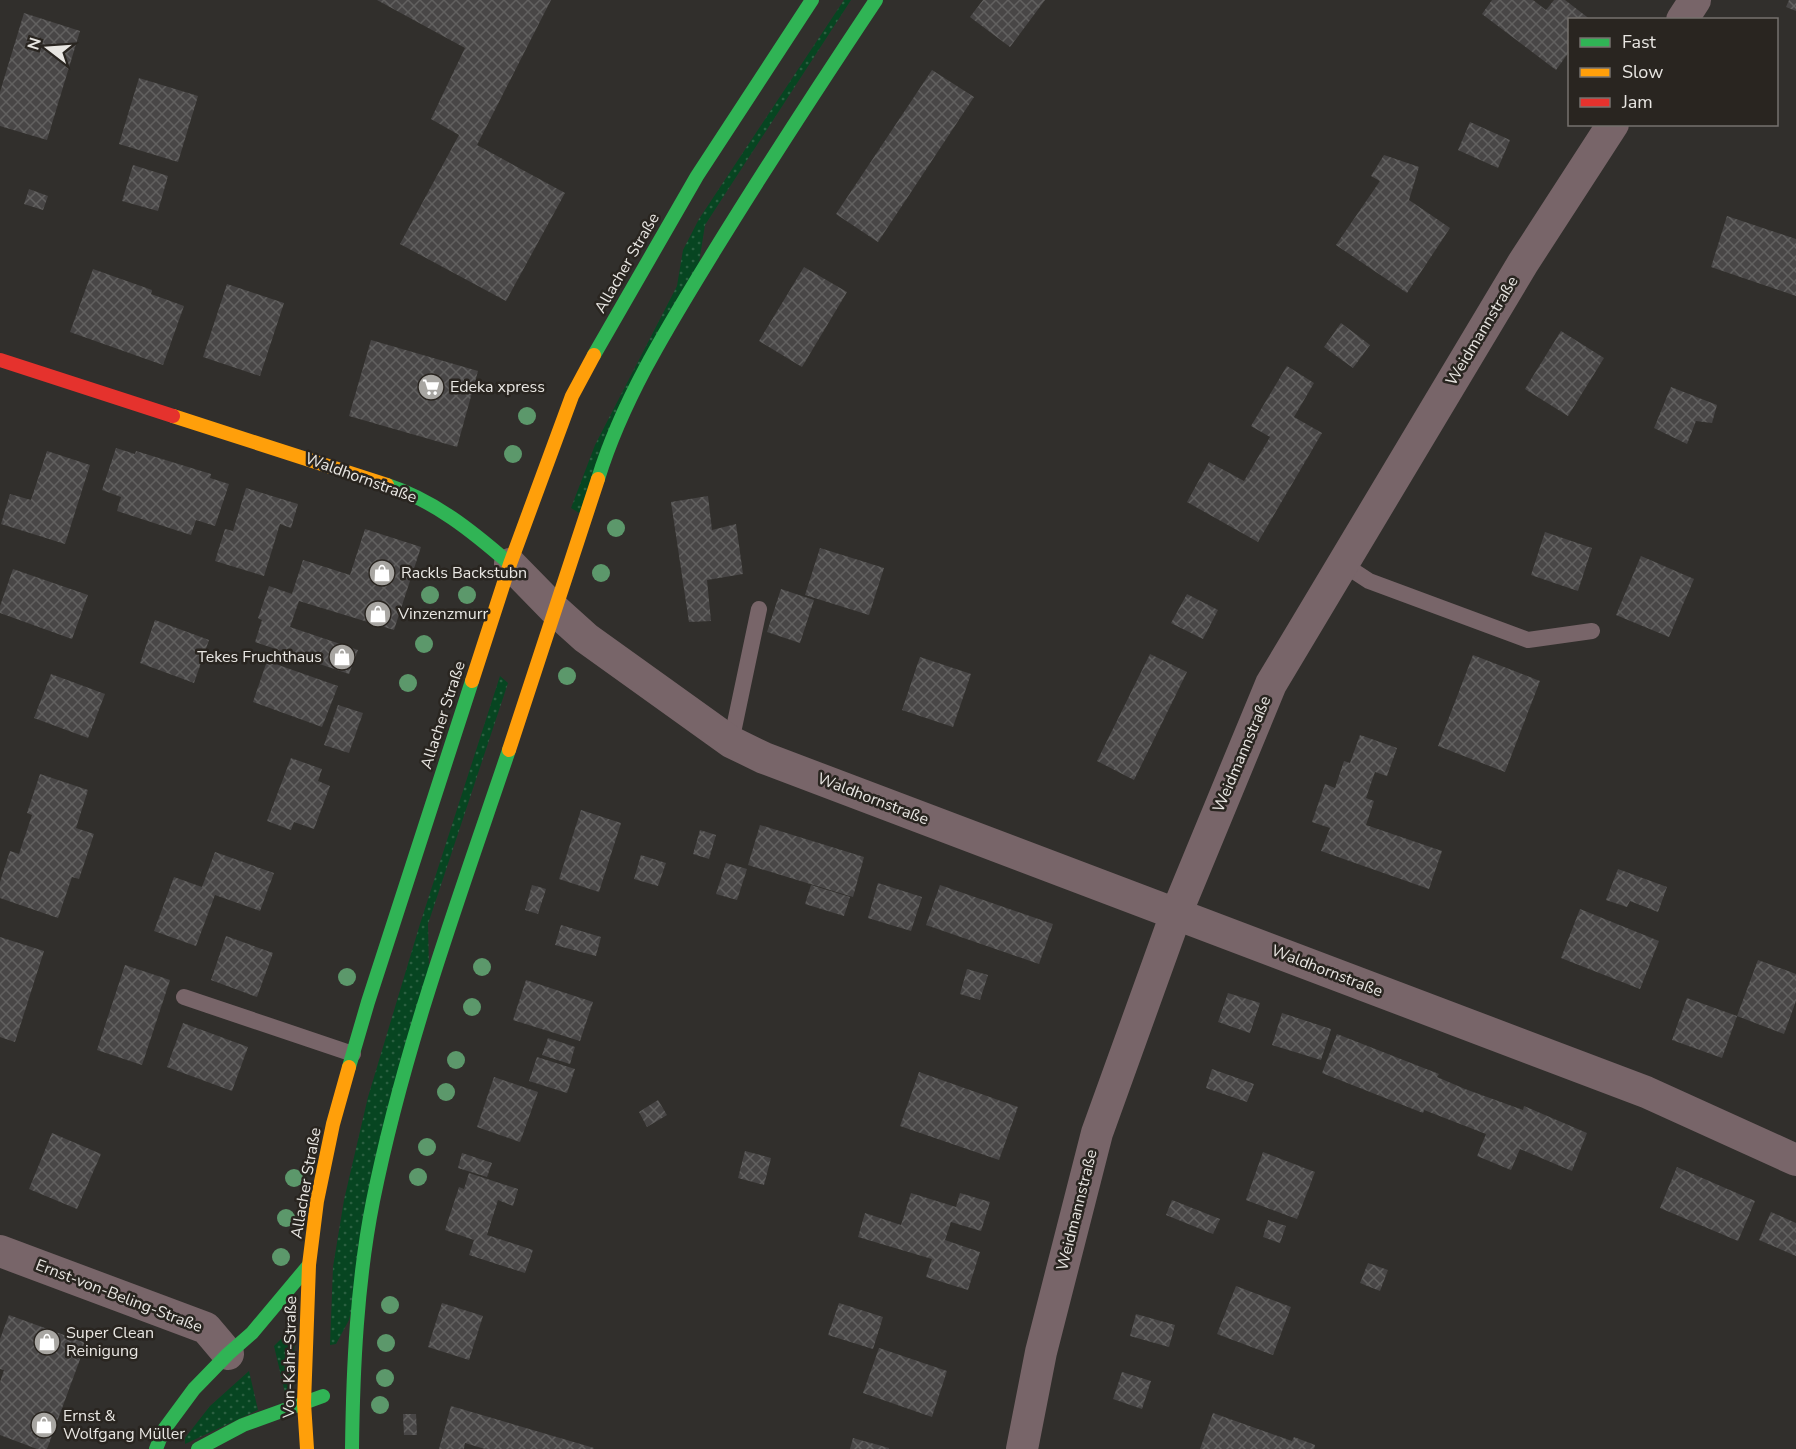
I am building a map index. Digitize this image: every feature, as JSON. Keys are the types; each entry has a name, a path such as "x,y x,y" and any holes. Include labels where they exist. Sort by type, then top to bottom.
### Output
{"main road":[{"name":"Allacher Straße","path":"309,1265 319,1190 333,1124 371,991 510,564 572,396 697,176 812,0"},
{"path":"352,1449 343,1388 373,1202 400,1087 440,955 556,611 605,456 639,379 673,318 779,146 876,0"},
{"name":"Waldhornstraße","path":"0,360 393,487 434,505 470,529 510,564"},
{"path":"156,1449 163,1431 188,1397 228,1354 252,1333 309,1265"},
{"name":"Von-Kahr-Straße","path":"307,1449 304,1403 309,1265"},
{"path":"198,1449 215,1437 343,1388"}],"street":[{"path":"1683,18 1695,0"},
{"name":"Weidmannstraße","path":"1023,1449 1041,1352 1097,1133 1176,914 1271,684 1523,262 1613,126"},
{"name":"Waldhornstraße","path":"510,564 586,638 731,742 764,758 1646,1092 1796,1160"},
{"name":"Ernst-von-Beling-Straße","path":"0,1251 206,1328 228,1354"}],"lane":[{"path":"1343,564 1370,581 1528,640 1592,631"},
{"path":"731,742 759,609"},
{"path":"184,997 353,1054"}],"green space":[{"path":"844,0 851,0 705,225 699,263 579,513 571,508 595,445 677,286 683,250 699,219"},
{"path":"500,676 508,683 428,924 429,970 349,1320 336,1344 330,1345 333,1267 344,1200 368,1097 420,924"},
{"path":"288,1332 295,1338 292,1393 286,1397 274,1346"},
{"path":"249,1371 258,1410 185,1444 185,1438 210,1406"}],"building":[{"path":"377,0 551,0 477,145 565,193 506,301 400,244 459,135 431,119 465,48"},
{"path":"983,0 1045,0 1010,47 970,17"},
{"path":"1492,0 1533,0 1546,10 1554,0 1565,0 1588,18 1568,18 1568,53 1556,70 1482,14"},
{"path":"1789,0 1796,0 1796,11 1786,7"},
{"path":"24,13 80,31 47,140 0,126 0,92"},
{"path":"932,70 974,97 878,242 836,214"},
{"path":"139,78 198,96 178,162 119,144"},
{"path":"1470,122 1510,140 1498,168 1458,150"},
{"path":"1384,155 1419,167 1409,200 1450,228 1407,293 1336,245 1380,181 1371,176"},
{"path":"133,165 168,176 158,211 122,201"},
{"path":"29,189 48,196 43,210 24,204"},
{"path":"1727,216 1796,239 1796,296 1711,267"},
{"path":"804,267 847,292 802,367 759,341"},
{"path":"93,269 152,290 151,294 184,306 163,365 70,332"},
{"path":"227,284 284,303 260,376 203,357"},
{"path":"1341,323 1370,345 1353,368 1324,347"},
{"path":"1561,331 1604,358 1568,416 1525,389"},
{"path":"371,340 478,371 457,447 349,416"},
{"path":"1287,366 1314,383 1294,417 1322,433 1258,542 1187,502 1209,462 1244,481 1270,437 1251,426"},
{"path":"1671,387 1717,405 1712,423 1696,421 1687,444 1654,428"},
{"path":"116,448 135,454 136,451 211,474 210,478 229,484 215,526 196,520 191,535 117,511 121,497 102,490"},
{"path":"47,451 90,465 65,544 1,524 10,494 31,500"},
{"path":"246,488 298,504 291,528 280,524 264,576 215,561 225,529 233,531"},
{"path":"708,496 712,530 736,524 743,574 707,580 711,621 689,622 671,502"},
{"path":"365,529 421,547 394,630 299,601 290,627 358,650 349,674 255,642 262,620 258,618 269,586 292,594 303,560 350,575"},
{"path":"1545,532 1592,548 1578,591 1531,575"},
{"path":"820,548 884,568 869,615 805,595"},
{"path":"1641,556 1694,579 1669,637 1616,615"},
{"path":"13,569 88,595 72,639 0,613 0,606"},
{"path":"781,589 814,600 800,643 767,632"},
{"path":"1187,594 1218,610 1203,639 1171,623"},
{"path":"155,620 209,640 194,683 140,663"},
{"path":"1150,654 1187,672 1134,780 1097,761"},
{"path":"1473,655 1540,681 1505,772 1438,746"},
{"path":"920,657 971,674 953,727 902,710"},
{"path":"267,661 338,686 322,727 253,702"},
{"path":"51,674 105,694 88,738 34,718"},
{"path":"338,705 363,713 349,753 324,745"},
{"path":"1360,735 1397,748 1387,776 1375,772 1366,798 1374,801 1366,825 1442,851 1429,889 1321,851 1330,828 1312,822 1325,784 1335,788 1344,761 1350,763"},
{"path":"291,758 322,769 318,781 330,786 314,829 294,822 291,830 267,821"},
{"path":"40,774 88,790 76,828 94,834 79,879 72,877 58,918 0,898 0,882 10,851 19,854 32,815 27,813"},
{"path":"581,810 621,823 599,892 559,879"},
{"path":"760,825 864,857 853,897 748,865"},
{"path":"700,830 716,835 709,859 693,854"},
{"path":"215,852 274,873 260,911 215,895 196,946 154,931 174,877 202,887"},
{"path":"641,855 666,863 658,886 634,879"},
{"path":"726,863 747,869 737,900 716,894"},
{"path":"1618,869 1667,887 1658,912 1630,901 1627,907 1606,900"},
{"path":"878,883 922,897 911,931 868,918"},
{"path":"532,885 546,889 538,914 525,910"},
{"path":"811,885 850,897 844,916 805,904"},
{"path":"940,885 1053,924 1039,964 926,925"},
{"path":"1580,909 1659,941 1640,989 1561,958"},
{"path":"561,925 601,937 596,956 555,945"},
{"path":"226,936 273,953 257,997 211,980"},
{"path":"0,937 44,951 15,1042 0,1037"},
{"path":"1758,960 1796,974 1796,1001 1784,1034 1737,1016"},
{"path":"125,965 170,980 142,1065 97,1050"},
{"path":"967,969 988,975 980,1000 960,994"},
{"path":"526,980 593,1002 580,1041 513,1020"},
{"path":"1228,993 1260,1003 1250,1033 1218,1022"},
{"path":"1687,998 1737,1016 1722,1058 1672,1040"},
{"path":"1282,1013 1331,1029 1321,1060 1272,1045"},
{"path":"183,1023 248,1047 232,1091 167,1067"},
{"path":"1337,1034 1439,1074 1437,1077 1465,1089 1523,1110 1524,1106 1587,1133 1572,1171 1520,1149 1511,1170 1477,1156 1486,1134 1424,1110 1423,1113 1322,1073"},
{"path":"548,1038 575,1047 570,1064 542,1055"},
{"path":"537,1057 575,1069 567,1093 529,1081"},
{"path":"1212,1069 1254,1084 1247,1102 1206,1088"},
{"path":"919,1072 1018,1107 999,1160 900,1126"},
{"path":"494,1077 538,1092 520,1142 477,1127"},
{"path":"658,1100 667,1115 647,1127 639,1112"},
{"path":"52,1133 101,1154 77,1209 29,1189"},
{"path":"745,1151 771,1158 764,1185 738,1178"},
{"path":"1263,1152 1315,1172 1297,1219 1246,1200"},
{"path":"462,1153 492,1163 487,1177 458,1168"},
{"path":"1677,1167 1755,1201 1738,1241 1660,1208"},
{"path":"469,1173 518,1189 513,1206 498,1200 487,1235 533,1250 525,1273 469,1255 474,1240 445,1230 459,1187 464,1189"},
{"path":"911,1193 956,1207 960,1193 990,1202 981,1231 951,1222 945,1240 980,1252 968,1290 926,1277 932,1259 858,1237 865,1213 901,1225"},
{"path":"1172,1200 1220,1219 1213,1234 1166,1215"},
{"path":"1771,1212 1796,1223 1796,1256 1759,1240"},
{"path":"1268,1220 1286,1226 1280,1243 1263,1237"},
{"path":"1368,1263 1388,1270 1380,1291 1360,1283"},
{"path":"1236,1286 1291,1307 1273,1355 1217,1334"},
{"path":"442,1303 483,1316 469,1360 428,1347"},
{"path":"839,1303 883,1317 873,1349 828,1335"},
{"path":"1136,1314 1175,1325 1169,1347 1130,1336"},
{"path":"9,1315 86,1343 47,1449 37,1449 0,1435 0,1382 4,1370 0,1369 0,1339"},
{"path":"879,1348 947,1371 932,1417 863,1393"},
{"path":"1122,1372 1151,1381 1142,1409 1113,1399"},
{"path":"451,1406 594,1448 485,1449 465,1443 464,1449 439,1449"},
{"path":"1213,1413 1292,1441 1294,1437 1315,1445 1314,1449 1200,1449"},
{"path":"403,1414 416,1414 417,1435 404,1435"},
{"path":"853,1438 889,1448 889,1449 850,1449"}],"traffic: fast":[{"path":"594,355 697,176 812,0"},
{"path":"598,479 620,420 664,335 753,189 876,0"},
{"path":"387,485 437,508 482,540 510,564"},
{"path":"349,1067 472,681"},
{"path":"352,1449 353,1387 363,1262 386,1143 416,1030 509,750"},
{"path":"156,1449 163,1431 194,1389 252,1333 309,1265"},
{"path":"198,1449 243,1425 323,1396"}],"traffic: slow":[{"path":"472,681 510,564 572,396 594,355"},
{"path":"173,416 387,485"},
{"path":"509,750 598,479"},
{"path":"307,1449 304,1403 309,1265 317,1201 333,1124 349,1067"}],"traffic: jam":[{"path":"0,360 173,416"}],"place":[{"name":"Edeka xpress","path":"431,387"},
{"name":"Rackls Backstubn","path":"382,573"},
{"name":"Vinzenzmurr","path":"378,614"},
{"name":"Tekes Fruchthaus","path":"342,657"},
{"name":"Super Clean Reinigung","path":"47,1342"},
{"name":"Ernst & Wolfgang Müller","path":"44,1425"}]}
